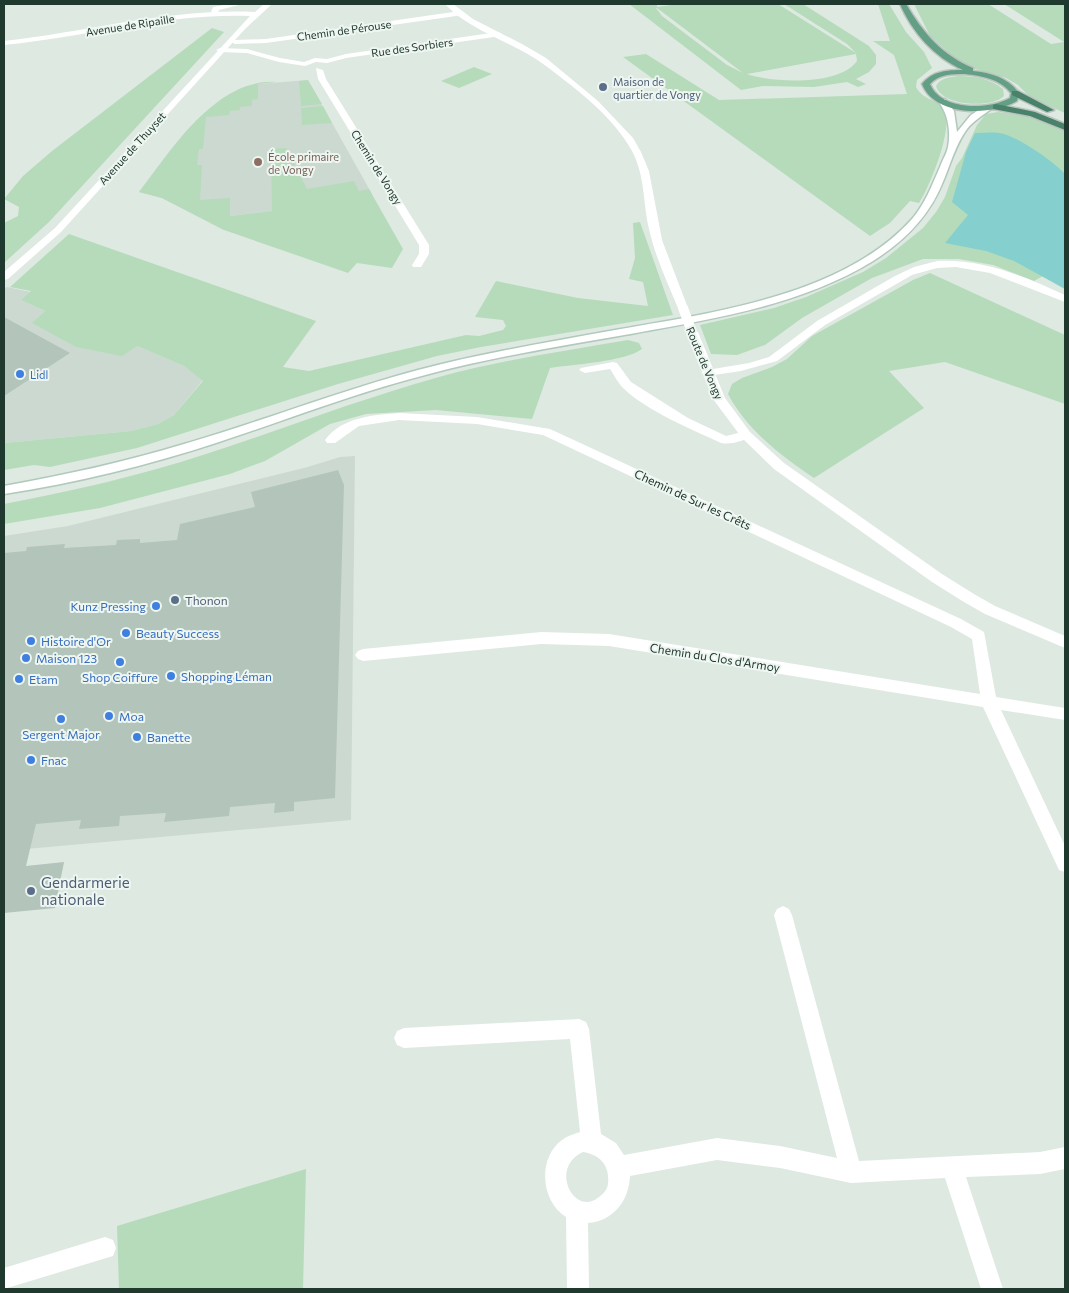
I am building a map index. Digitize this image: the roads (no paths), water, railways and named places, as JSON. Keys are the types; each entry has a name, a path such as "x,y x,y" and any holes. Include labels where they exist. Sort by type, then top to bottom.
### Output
{"highway":[{"path":"1015,93 1057,113"},
{"path":"992,108 1032,114 1065,126"}],"main road":[{"path":"903,4 921,33 937,50 960,66 1006,84 1015,93 1011,102 992,108 964,107 932,96 926,86 930,78 958,72 980,74"},
{"path":"937,50 940,67 938,75"}],"street":[{"path":"215,12 216,9 222,6 239,4"},
{"name":"Avenue de Thuyset","path":"4,277 58,230 220,50 268,4"},
{"name":"Route de Vongy","path":"449,4 460,13 530,50 550,65 602,111 630,140 645,170 655,234 707,373 719,399 746,435 779,466 937,578 990,610 1065,642"},
{"name":"Avenue de Ripaille","path":"4,43 49,38 215,12 256,14"},
{"name":"Chemin de Pérouse","path":"228,42 266,41 460,13"},
{"name":"Rue des Sorbiers","path":"305,64 315,60 327,61 346,56 498,34"},
{"path":"220,50 247,51 305,64 307,69 320,70 329,66 327,61"},
{"name":"Chemin de Vongy","path":"320,70 322,79 424,245 424,254 417,265"},
{"path":"942,101 949,108 952,116 952,145"},
{"path":"4,490 78,476 177,451 424,372 506,353 697,318 754,305 806,289 850,269 868,258 885,247 912,224 931,200 952,145 974,116 992,108"},
{"path":"707,373 772,360 791,348 808,331 821,323 911,272 932,266 967,265 996,271 1065,299"},
{"path":"585,370 613,365 627,385 644,398 684,421 725,440 746,435"},
{"name":"Chemin de Sur les Crêts","path":"331,440 344,429 356,423 407,417 485,421 546,432 947,619 979,636 989,702"},
{"name":"Chemin du Clos d'Armoy","path":"362,655 541,638 609,640 1065,714"},
{"path":"989,702 1065,864"},
{"path":"783,915 852,1172"},
{"path":"404,1038 579,1029 591,1141"},
{"path":"591,1141 608,1150 618,1167 620,1180 617,1192 611,1203 601,1210 589,1213 577,1210 570,1207 559,1194 554,1176 555,1168 558,1159 568,1146 591,1141"},
{"path":"618,1167 717,1150 780,1157 852,1172 1040,1163 1065,1158"},
{"path":"952,1167 992,1289"},
{"path":"577,1210 578,1289"},
{"path":"4,1279 105,1248"}],"water":[{"path":"975,133 999,133 1015,138 1043,156 1065,174 1065,289 1014,261 986,251 945,243 968,215 952,202 966,152"}],"place":[{"name":"Maison de quartier de Vongy","path":"603,87"},
{"name":"École primaire de Vongy","path":"258,162"},
{"name":"Lidl","path":"20,374"},
{"name":"Thonon","path":"175,600"},
{"name":"Kunz Pressing","path":"156,606"},
{"name":"Beauty Success","path":"126,633"},
{"name":"Histoire d'Or","path":"31,641"},
{"name":"Maison 123","path":"26,658"},
{"name":"Shop Coiffure","path":"120,662"},
{"name":"Shopping Léman","path":"171,676"},
{"name":"Etam","path":"19,679"},
{"name":"Moa","path":"109,716"},
{"name":"Sergent Major","path":"61,719"},
{"name":"Banette","path":"137,737"},
{"name":"Fnac","path":"31,760"},
{"name":"Gendarmerie nationale","path":"31,891"}]}
